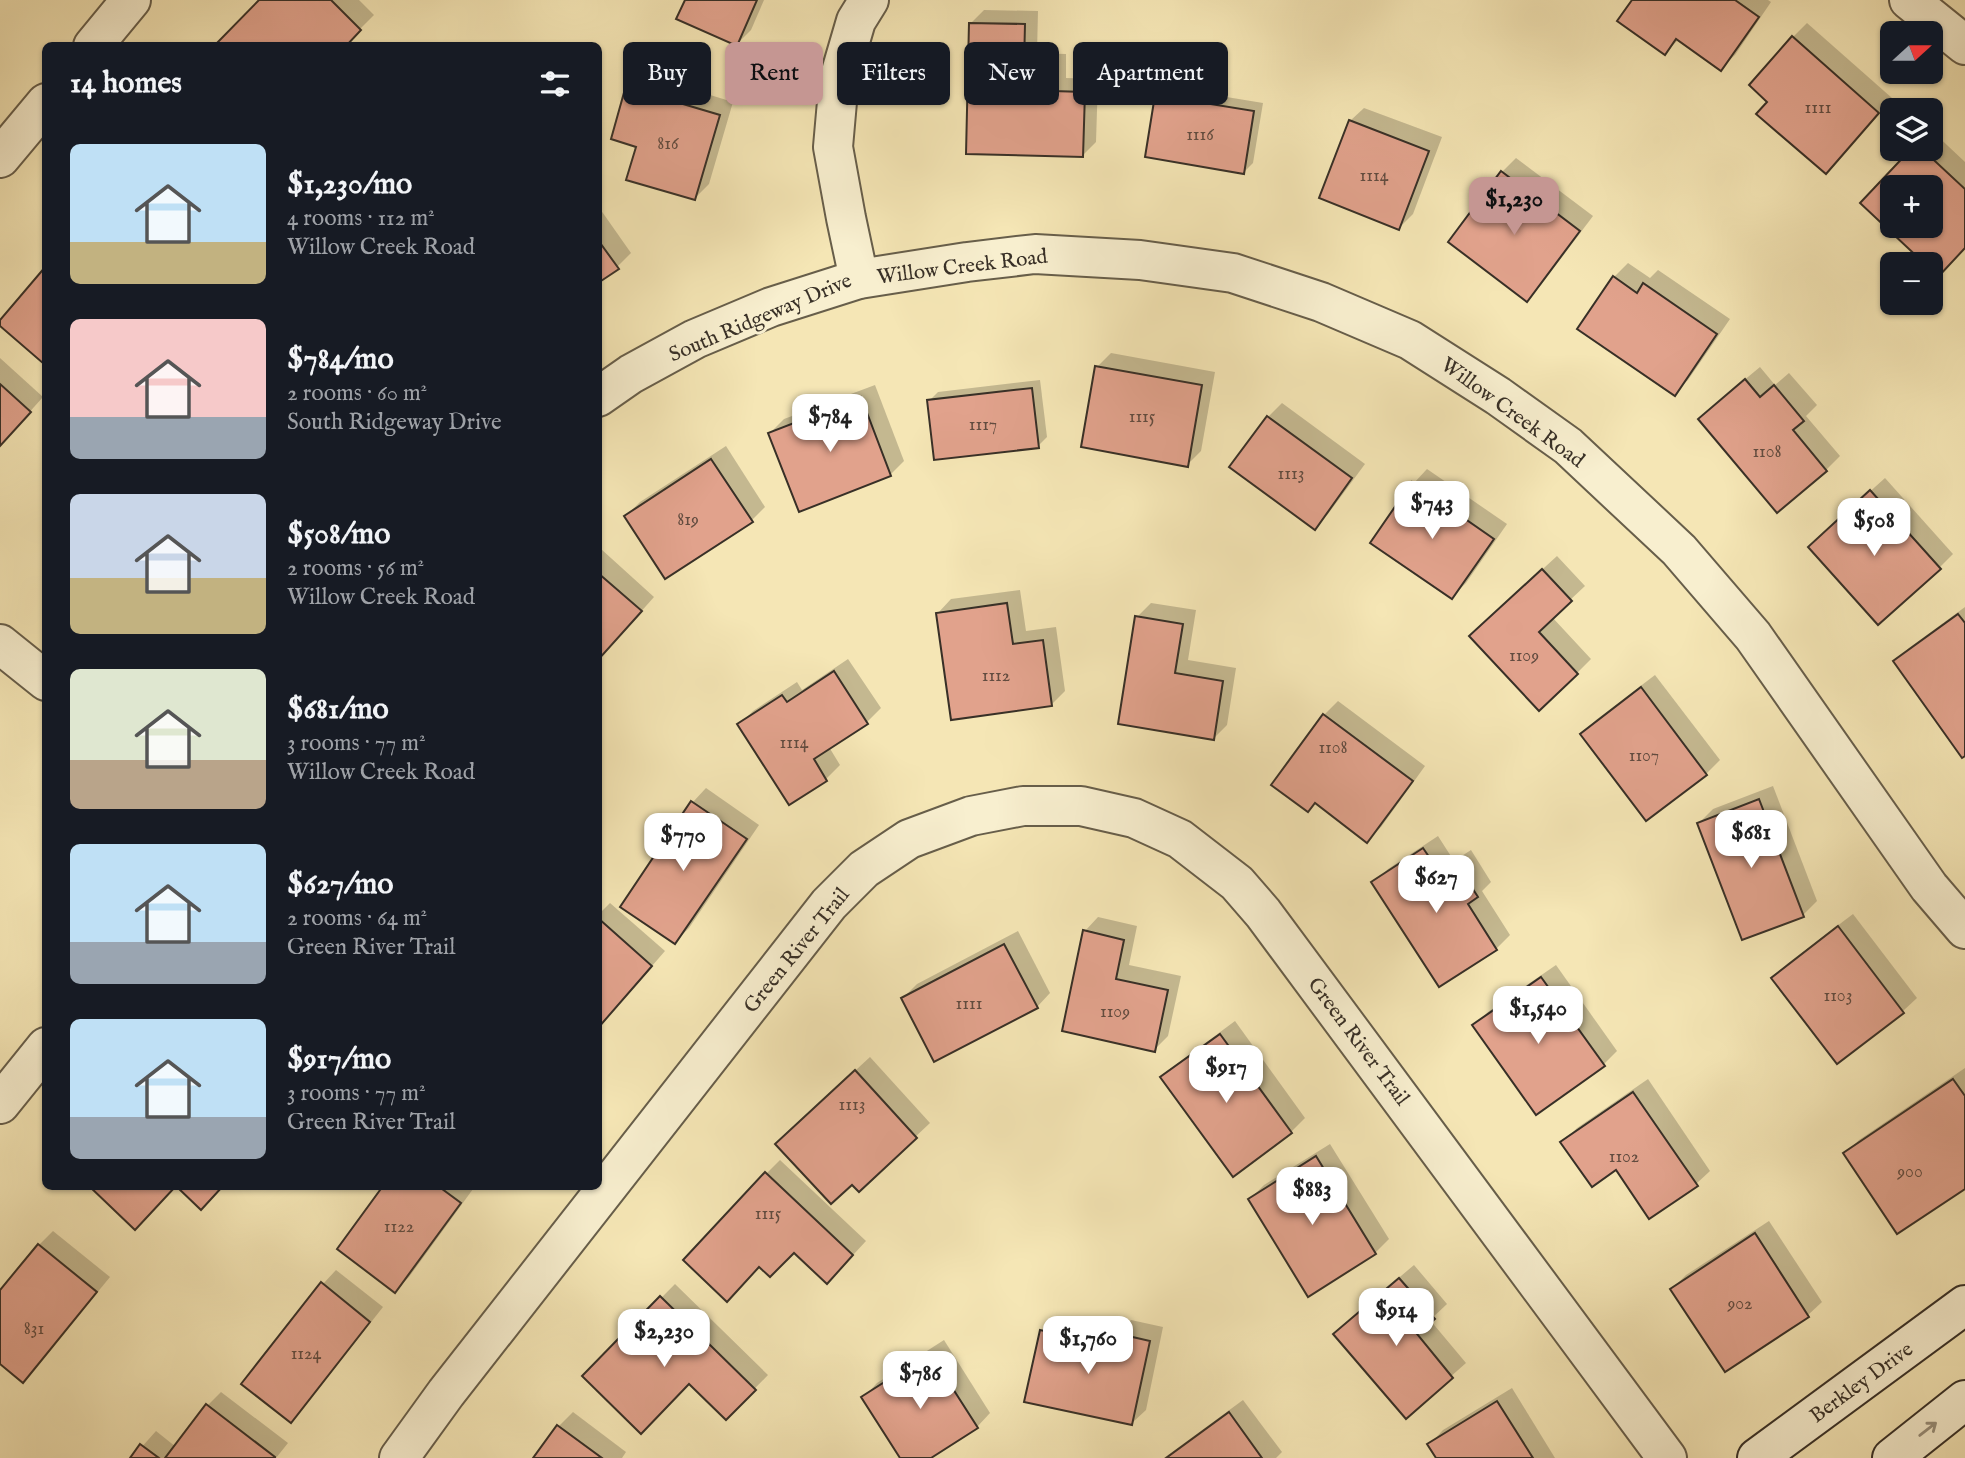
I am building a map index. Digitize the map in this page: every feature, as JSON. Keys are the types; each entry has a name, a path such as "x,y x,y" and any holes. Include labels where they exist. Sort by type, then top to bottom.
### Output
{"street":[{"path":"96,42 131,0"},
{"name":"South Ridgeway Drive","path":"602,394 631,374 695,339 771,307 859,279 833,147 838,79 856,21 869,0"},
{"path":"1909,0 1965,45"},
{"path":"0,158 42,108"},
{"name":"Willow Creek Road","path":"859,279 1035,254 1140,260 1233,273 1321,302 1410,340 1498,396 1568,446 1679,550 1753,636 1930,887 1965,929"},
{"path":"0,644 42,678"},
{"name":"Green River Trail","path":"400,1458 446,1393 829,904 864,869 909,839 971,816 1023,806 1081,806 1134,818 1180,839 1237,883 1263,913 1667,1458"},
{"path":"0,1104 42,1051"},
{"name":"Berkley Drive","path":"1757,1458 1965,1305"},
{"path":"1892,1458 1965,1400"}],"building":[{"path":"259,0 331,0 361,30 350,42 218,42"},
{"path":"685,0 757,0 739,42 728,42 676,19"},
{"path":"1632,0 1735,0 1759,17 1721,71 1676,39 1665,55 1617,21"},
{"path":"969,23 1025,24 1025,42 969,42"},
{"path":"1792,36 1879,113 1826,174 1756,114 1767,102 1749,85"},
{"path":"1059,91 1073,92 1073,105 1085,105 1083,157 966,154 967,105 1059,105"},
{"path":"623,96 623,105 686,105 720,115 695,200 626,180 636,147 611,139"},
{"path":"1153,105 1217,105 1254,111 1244,174 1145,157"},
{"path":"1349,120 1429,151 1399,230 1319,198"},
{"path":"1900,161 1935,161 1965,189 1965,248 1943,272 1943,252 1912,252 1897,238 1943,238 1943,175 1886,175"},
{"path":"1501,171 1580,231 1527,302 1448,242"},
{"path":"1880,182 1880,222 1860,203"},
{"path":"602,246 619,269 602,280"},
{"path":"42,271 42,362 0,326 0,320"},
{"path":"1613,276 1637,293 1643,283 1717,334 1675,396 1577,329"},
{"path":"1095,366 1202,385 1188,467 1081,447"},
{"path":"1745,379 1760,397 1774,385 1804,421 1793,430 1827,471 1777,513 1698,419"},
{"path":"0,384 31,412 0,446"},
{"path":"1032,388 1039,448 934,460 927,400"},
{"path":"861,397 891,476 799,512 768,433"},
{"path":"1267,416 1352,478 1315,530 1229,467"},
{"path":"711,459 753,522 665,579 624,516"},
{"path":"1412,482 1494,539 1452,599 1370,543"},
{"path":"1870,490 1941,569 1878,625 1808,547"},
{"path":"1542,569 1572,601 1539,632 1578,674 1539,711 1469,636"},
{"path":"602,576 642,611 602,656"},
{"path":"1007,603 1013,644 1043,640 1052,706 951,720 936,613"},
{"path":"1958,614 1965,623 1965,756 1962,758 1893,661"},
{"path":"1135,616 1183,624 1175,673 1223,681 1214,740 1118,724"},
{"path":"834,671 868,724 814,759 827,781 789,805 737,724 782,695 787,702"},
{"path":"1641,687 1707,775 1646,821 1580,734"},
{"path":"1323,714 1413,781 1367,843 1315,803 1308,812 1271,785"},
{"path":"1759,799 1804,917 1742,940 1697,823"},
{"path":"691,801 747,839 675,944 620,907"},
{"path":"1423,848 1440,873 1456,863 1478,897 1468,904 1497,950 1439,987 1371,882"},
{"path":"602,922 652,966 602,1023"},
{"path":"1838,926 1904,1013 1837,1064 1771,978"},
{"path":"1083,930 1124,940 1116,979 1168,990 1155,1052 1062,1031"},
{"path":"1004,944 1038,1008 934,1062 901,998"},
{"path":"1541,977 1605,1066 1536,1115 1472,1025"},
{"path":"1220,1034 1292,1133 1233,1177 1160,1077"},
{"path":"855,1070 917,1138 859,1192 852,1185 831,1204 775,1144"},
{"path":"1953,1079 1965,1096 1965,1189 1897,1234 1843,1153"},
{"path":"1633,1092 1698,1186 1649,1219 1616,1170 1592,1187 1560,1142"},
{"path":"1316,1156 1376,1254 1308,1297 1248,1199"},
{"path":"765,1172 853,1255 827,1284 794,1253 770,1277 759,1267 727,1302 683,1260"},
{"path":"93,1190 172,1190 135,1230"},
{"path":"180,1190 219,1190 201,1210"},
{"path":"380,1190 443,1190 461,1203 395,1293 337,1249"},
{"path":"1755,1233 1809,1317 1725,1372 1670,1289"},
{"path":"38,1244 97,1292 23,1383 0,1364 0,1290"},
{"path":"1399,1278 1435,1319 1417,1334 1453,1378 1406,1419 1333,1334"},
{"path":"321,1282 370,1322 291,1423 241,1384"},
{"path":"660,1296 756,1390 726,1420 689,1384 641,1434 582,1376"},
{"path":"1040,1330 1113,1346 1115,1333 1150,1341 1132,1425 1024,1402"},
{"path":"930,1353 978,1428 931,1458 900,1458 861,1397"},
{"path":"1497,1401 1533,1458 1436,1458 1427,1444"},
{"path":"206,1404 275,1457 275,1458 165,1458"},
{"path":"1229,1412 1262,1458 1166,1458"},
{"path":"557,1425 602,1458 533,1458"},
{"path":"140,1444 159,1458 130,1458"}]}
